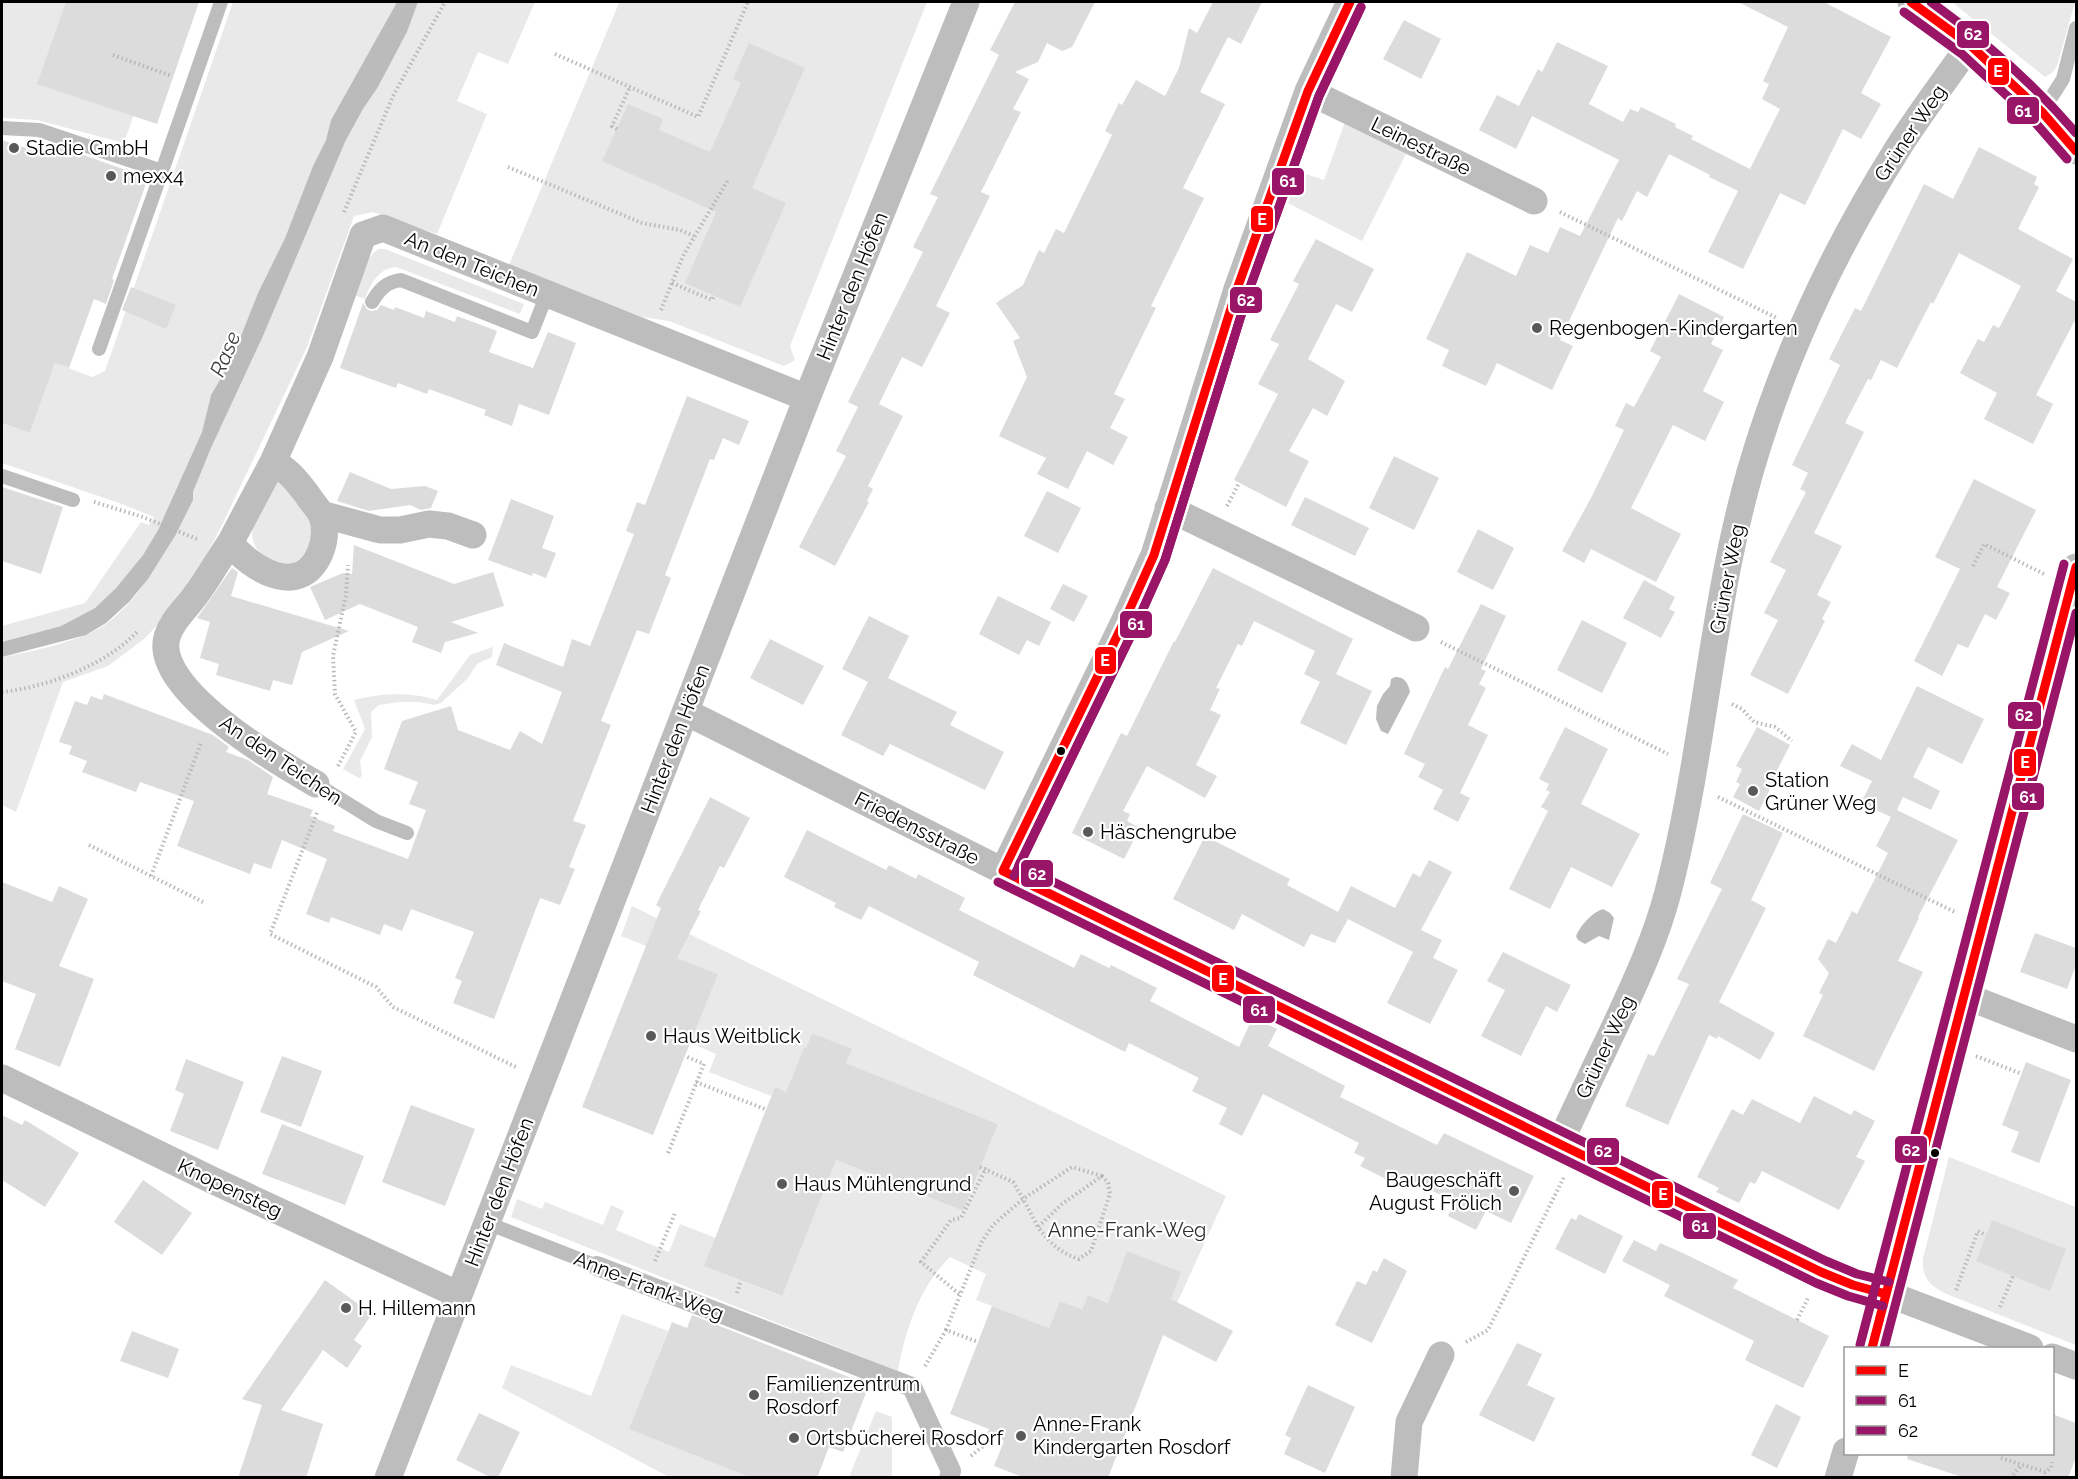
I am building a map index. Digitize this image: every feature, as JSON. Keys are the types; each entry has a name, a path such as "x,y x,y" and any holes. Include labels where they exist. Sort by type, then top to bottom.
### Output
{"street":[{"name":"Hinter den Höfen","path":"388,1478 807,398 966,2"},
{"path":"1003,872 1154,555 1237,289 1308,91 1350,2"},
{"path":"1911,2 1970,45 2042,111 2076,151"},
{"name":"Grüner Weg","path":"1568,1147 1642,969 1668,894 1682,832 1733,539 1750,471 1773,401 1802,330 1860,212 1899,146 1970,45"},
{"name":"Leinestraße","path":"1308,91 1534,201"},
{"name":"An den Teichen","path":"321,787 268,757 212,714 176,675 165,650 172,624 195,597 230,543 273,462 320,357 363,235 383,228 807,398"},
{"path":"230,543 262,571 286,577 297,575 311,566 321,551 324,525 321,514 286,469 273,462"},
{"path":"1168,508 1416,628"},
{"path":"321,514 380,530 400,531 429,524 448,526 473,536"},
{"path":"1872,1347 2074,577"},
{"name":"Friedensstraße","path":"686,712 1003,872 1821,1272 2027,1347"},
{"path":"1963,995 2076,1039"},
{"name":"Knopensteg","path":"2,1078 212,1180 459,1295"},
{"name":"Anne-Frank-Weg","path":"597,1266 912,1387"},
{"path":"1404,1478 1409,1422 1441,1355"},
{"path":"2054,1358 2076,1366"},
{"path":"912,1387 951,1471 949,1478"},
{"path":"1838,1478 1844,1454"}],"lane":[{"path":"99,349 221,2"},
{"path":"2042,111 2063,79 2076,28"},
{"path":"2,128 39,130 162,171"},
{"path":"372,302 381,288 401,280 532,332 547,294"},
{"path":"2,476 73,500"},
{"name":"An den Teichen","path":"321,787 376,821 407,833"},
{"name":"Anne-Frank-Weg","path":"487,1223 597,1266"}],"path":[{"path":"339,222 393,96 445,2"},
{"path":"555,54 698,117 748,2"},
{"path":"113,55 193,83"},
{"path":"617,129 612,126 630,87"},
{"path":"508,167 642,224 680,230 694,236"},
{"path":"651,336 683,256 728,180"},
{"path":"1534,201 1802,330"},
{"path":"672,283 712,300 714,296"},
{"path":"73,500 85,499 143,517 199,539 197,548"},
{"path":"351,524 346,595 333,656 335,694 356,732 321,787 270,934 376,987 393,1007 543,1080"},
{"path":"1973,566 1984,544 2074,577"},
{"path":"2,692 73,673 102,659 141,629"},
{"path":"1706,698 1729,702 1742,709 1754,722 1774,728 1792,741"},
{"path":"151,876 212,714"},
{"path":"89,845 203,902"},
{"path":"1950,1046 2022,1074"},
{"path":"668,1153 704,1064 685,1056"},
{"path":"696,1082 766,1110"},
{"path":"1441,1355 1488,1330 1568,1147"},
{"path":"912,1387 946,1330 981,1243 993,1225 1023,1199 1072,1167 1102,1176 1108,1183 1110,1194 1098,1234 1091,1251 1079,1259 1057,1250 1038,1227 1023,1199 1012,1182 983,1167 961,1218 951,1220 921,1262 959,1294"},
{"path":"1038,1227 1062,1204 1102,1176"},
{"path":"646,1284 675,1213"},
{"path":"946,1330 978,1342"},
{"path":"2001,1458 2044,1472 2051,1468 2052,1462"},
{"path":"2010,1478 2021,1466"}],"green space":[{"path":"2,2 173,2 124,143 37,120 2,118"},
{"path":"233,2 397,2 331,120 326,140 313,166 285,238 258,293 231,361 211,395 202,432 158,530 143,555 116,588 95,608 61,626 2,642 2,626 85,603 141,522 149,525 154,517 2,463 2,423 30,433 55,363 92,377 105,371"},
{"path":"418,2 535,2 508,64 478,52 457,101 487,114 437,234 373,212 354,216 307,347 221,527 184,597 144,639 108,666 63,682 16,812 2,805 2,657 56,645 96,630 120,612 145,583 192,500 193,492 211,448 263,336 345,142 407,32"},
{"path":"616,2 927,2 790,346 795,360 784,366 669,321 642,317 509,265 619,3"},
{"path":"1952,2 2075,2 2057,66 2045,77"},
{"path":"1345,122 1406,154 1362,241 1288,203 1300,172 1324,180"},
{"path":"379,249 385,249 524,304 520,314 396,267 384,271 376,278 365,299 354,295 366,263"},
{"path":"279,481 295,496 309,518 313,532 313,538 302,556 292,564 286,565 275,564 264,557 256,547 252,536 252,528 271,486"},
{"path":"493,647 492,657 477,664 467,679 441,703 434,705 400,702 379,705 371,712 372,737 360,761 362,776 359,778 343,769 365,729 354,700 396,694 437,700 470,655"},
{"path":"632,906 1226,1196 1167,1325 1088,1295 1082,1309 1060,1301 1049,1328 976,1300 986,1274 950,1257 930,1281 915,1310 898,1371 511,1217 517,1199 542,1209 545,1202 603,1225 611,1205 624,1211 616,1230 669,1252 680,1224 716,1238 705,1266 781,1296 836,1160 963,1211 998,1124 846,1063 851,1049 812,1033 786,1092 775,1088 771,1096 709,1072 716,1054 690,1043 717,974 621,936"},
{"path":"1949,1157 2076,1207 2076,1345 1944,1293 1927,1279 1923,1258"},
{"path":"622,1314 668,1331 630,1429 752,1477 669,1477 502,1388 511,1365 591,1396"},
{"path":"876,1411 892,1417 892,1477 849,1477"}],"shaded area":[{"path":"397,2 418,2 407,32 345,142 263,336 211,448 193,492 193,500 175,536 148,579 129,602 106,623 86,635 2,657 2,642 61,626 95,608 116,588 143,555 158,530 202,432 211,395 231,361 258,293 285,238 313,166 326,140 331,120"},
{"path":"1395,677 1406,681 1410,692 1388,734 1381,731 1376,719 1377,706 1390,686 1391,679"},
{"path":"1603,909 1614,918 1609,940 1599,936 1585,944 1578,940 1576,936 1584,924 1594,913"}],"building":[{"path":"66,2 199,2 157,124 37,84"},
{"path":"1015,2 1095,2 1072,47 1062,51 1047,43 1038,62 1015,72 1029,79 1013,109 1021,112 981,192 990,196 936,306 950,313 922,367 902,357 879,404 903,416 868,486 873,489 867,501 869,502 835,566 799,547 846,456 836,451 858,407 848,402 923,252 913,247 938,197 930,194 999,55 990,50"},
{"path":"1213,2 1262,2 1241,44 1228,37 1200,92 1225,104 1183,188 1204,198 1151,306 1156,308 1114,394 1125,399 1110,428 1128,437 1113,465 1087,451 1068,489 1037,474 1046,458 999,436 1027,377 1013,341 1020,338 996,303 1023,285 1039,250 1044,253 1056,229 1064,233 1112,135 1105,131 1119,103 1122,105 1136,80 1165,96 1179,68 1189,28 1197,33"},
{"path":"1738,2 1824,2 1891,37 1861,93 1881,104 1861,139 1843,129 1805,205 1780,193 1743,269 1708,252 1738,191 1669,154 1647,197 1637,191 1622,221 1618,218 1560,340 1573,346 1552,390 1497,363 1486,386 1442,366 1449,350 1426,339 1467,252 1516,276 1530,245 1548,253 1560,227 1580,236 1619,160 1532,116 1516,149 1479,130 1497,95 1519,106 1538,69 1542,72 1557,42 1608,66 1589,104 1623,122 1630,109 1638,112 1641,107 1676,124 1675,127 1693,136 1691,139 1750,169 1780,109 1762,99 1769,84 1763,81 1788,27"},
{"path":"1404,20 1441,39 1421,79 1383,59"},
{"path":"749,43 805,68 752,188 786,203 740,307 685,283 716,212 602,161 628,104 663,119 659,130 710,152 741,83 733,79"},
{"path":"2,140 49,156 53,144 148,178 112,279 114,280 106,304 94,299 69,368 55,363 30,433 2,423"},
{"path":"1979,147 2037,177 2034,184 2039,187 2018,229 2073,259 2056,291 2076,302 2076,318 2036,395 2053,404 2033,444 1984,419 1997,393 1960,373 1978,339 1984,342 1993,325 1999,328 2021,286 1959,253 1897,368 1881,360 1871,380 1868,379 1845,423 1864,432 1814,533 1842,546 1817,595 1831,602 1822,619 1825,621 1788,694 1750,675 1778,620 1764,613 1786,570 1770,562 1806,492 1800,489 1808,473 1792,465 1840,365 1829,359 1855,308 1861,311 1924,184 1953,199"},
{"path":"1316,239 1374,269 1352,312 1336,304 1308,359 1345,381 1327,416 1313,408 1289,451 1309,461 1286,507 1234,480 1278,394 1258,384 1279,344 1270,340 1299,284 1293,281"},
{"path":"131,287 176,305 166,329 122,310"},
{"path":"1679,294 1724,317 1711,344 1723,350 1703,391 1724,402 1705,441 1673,425 1631,508 1681,534 1656,582 1591,549 1584,563 1562,551 1624,430 1615,426 1626,403 1634,407 1661,357 1650,351"},
{"path":"363,303 371,311 377,310 381,305 394,310 395,307 424,318 426,311 455,322 457,316 497,331 489,352 533,368 548,332 576,343 549,415 519,404 512,426 484,415 486,410 429,389 427,394 398,383 396,388 340,368"},
{"path":"687,396 749,421 739,445 723,438 714,460 710,459 665,575 671,578 649,634 637,630 601,721 611,725 573,821 586,825 569,867 575,869 560,905 540,898 494,1019 453,1003 462,981 455,978 474,932 411,909 402,931 384,924 380,935 331,917 329,923 306,914 327,859 282,840 271,869 254,863 250,874 177,846 194,801 140,782 136,792 82,772 87,761 69,754 72,746 59,742 75,701 87,705 91,696 102,700 104,694 213,735 229,747 226,752 248,760 273,777 267,794 313,810 310,816 335,826 333,831 408,859 426,810 409,804 418,782 384,769 402,721 451,706 458,730 510,750 520,731 542,744 562,692 496,665 504,643 563,667 572,639 590,646 634,534 626,531 637,502 645,505"},
{"path":"1394,456 1439,478 1414,530 1369,508"},
{"path":"350,472 391,489 425,486 438,491 431,508 421,510 410,505 369,511 337,501"},
{"path":"1974,479 2036,510 1997,587 2010,593 1996,620 1985,614 1968,648 1958,644 1942,676 1914,661 1960,569 1935,557"},
{"path":"2,487 63,507 41,574 2,561"},
{"path":"1047,491 1081,508 1058,553 1024,536"},
{"path":"1305,497 1369,528 1355,556 1291,525"},
{"path":"511,499 554,516 542,548 556,553 546,578 533,573 532,576 488,560"},
{"path":"1478,529 1514,548 1493,590 1457,572"},
{"path":"354,545 454,584 493,572 504,606 451,622 478,633 445,642 441,653 412,642 418,627 360,604 325,620 310,587 343,573 352,574"},
{"path":"232,568 238,572 231,596 349,631 302,652 292,685 273,680 270,691 216,675 219,664 200,658 210,622 197,618"},
{"path":"1213,568 1353,639 1336,674 1372,691 1346,745 1300,723 1320,682 1304,674 1315,651 1254,621 1242,646 1238,644 1216,688 1220,689 1210,710 1221,715 1196,765 1217,776 1205,798 1147,766 1123,811 1130,814 1127,821 1140,828 1124,859 1072,833 1121,733 1127,736"},
{"path":"1644,580 1675,597 1669,609 1675,612 1661,638 1623,618"},
{"path":"1063,584 1088,596 1074,622 1050,609"},
{"path":"998,596 1051,622 1039,646 1027,640 1019,655 979,634"},
{"path":"1481,604 1506,616 1481,669 1486,671 1479,684 1486,688 1468,725 1488,735 1460,793 1470,798 1458,822 1433,809 1443,790 1418,777 1425,764 1404,754 1445,667 1448,669"},
{"path":"869,616 909,636 888,678 957,712 950,725 1004,752 985,790 890,744 883,756 841,735 868,682 842,669"},
{"path":"1582,620 1627,643 1602,693 1557,670"},
{"path":"770,639 824,666 803,705 750,678"},
{"path":"1917,686 1984,719 1962,764 1928,747 1913,777 1940,791 1931,810 1903,797 1897,810 1958,840 1898,961 1923,972 1874,1071 1803,1036 1823,995 1819,993 1829,973 1818,959 1828,939 1836,943 1852,911 1857,914 1888,853 1876,846 1891,817 1861,803 1872,781 1840,766 1852,744 1881,760"},
{"path":"1565,727 1608,749 1581,804 1640,834 1612,887 1571,867 1550,909 1509,889 1548,811 1541,807 1550,792 1546,790 1549,784 1539,779"},
{"path":"1757,727 1790,745 1759,811 1733,797 1740,784 1736,782 1742,769 1736,766"},
{"name":"Haus Weitblick","path":"710,797 750,818 724,868 720,866 698,910 701,911 677,958 718,974 653,1135 582,1107 661,908 656,905"},
{"path":"1743,814 1783,833 1751,900 1766,908 1719,1002 1775,1033 1760,1060 1718,1036 1717,1039 1709,1035 1668,1125 1625,1106 1648,1054 1654,1056 1689,984 1677,979 1722,889 1710,883"},
{"path":"807,830 886,870 889,865 916,879 918,874 965,898 959,910 1074,968 1081,954 1109,968 1111,965 1157,988 1150,1001 1239,1047 1253,1017 1277,1029 1268,1046 1345,1086 1340,1097 1437,1145 1444,1133 1534,1176 1511,1223 1486,1211 1476,1230 1448,1216 1454,1202 1411,1180 1403,1178 1400,1186 1360,1166 1365,1158 1354,1153 1359,1143 1263,1094 1242,1136 1219,1124 1227,1108 1192,1091 1199,1078 1129,1043 1125,1052 973,975 979,962 869,906 861,920 834,907 836,903 784,877"},
{"path":"1205,836 1290,879 1287,885 1338,912 1351,886 1395,908 1413,873 1420,877 1429,860 1452,872 1421,930 1442,940 1433,958 1458,970 1430,1024 1387,1003 1413,952 1348,919 1335,943 1311,934 1304,947 1242,914 1234,930 1173,899"},
{"path":"2,882 52,902 59,886 88,899 59,966 94,979 60,1067 15,1049 36,994 2,981"},
{"path":"2035,933 2076,948 2076,965 2067,989 2020,972"},
{"path":"1503,952 1571,985 1557,1012 1546,1006 1521,1056 1481,1036 1505,990 1487,981"},
{"name":"Haus Mühlengrund","path":"812,1033 852,1049 846,1063 998,1124 963,1211 836,1160 782,1296 704,1266 775,1087 786,1092"},
{"path":"282,1056 322,1071 301,1127 260,1112"},
{"path":"186,1059 244,1082 218,1150 170,1131 184,1094 175,1090"},
{"path":"2026,1062 2071,1080 2039,1163 2011,1152 2019,1132 2002,1125"},
{"path":"1814,1096 1851,1115 1854,1110 1875,1121 1856,1157 1865,1161 1839,1210 1762,1171 1755,1184 1750,1182 1739,1203 1716,1192 1719,1188 1697,1177 1732,1109 1743,1115 1752,1099 1800,1123"},
{"path":"411,1105 475,1129 445,1206 382,1182"},
{"path":"2,1115 22,1125 25,1120 79,1153 45,1207 2,1180"},
{"path":"282,1124 364,1156 345,1205 262,1174"},
{"path":"143,1180 192,1213 162,1255 114,1222"},
{"path":"1579,1214 1623,1236 1605,1274 1555,1249 1571,1218 1576,1220"},
{"path":"1992,1220 2066,1249 2050,1291 1976,1261"},
{"path":"1634,1240 1656,1251 1660,1243 1738,1280 1733,1288 1829,1336 1803,1388 1745,1360 1754,1341 1664,1296 1670,1285 1622,1261"},
{"path":"1127,1251 1181,1272 1171,1299 1233,1331 1216,1362 1163,1335 1108,1478 1025,1478 994,1466 1004,1441 987,1434 989,1429 950,1414 992,1306 1049,1328 1060,1301 1082,1309 1088,1295 1108,1303"},
{"path":"1384,1258 1407,1271 1372,1343 1335,1325 1357,1281 1366,1285 1373,1270 1377,1272"},
{"path":"325,1280 372,1314 354,1340 362,1346 347,1368 323,1350 281,1410 323,1424 306,1478 238,1478 262,1405 242,1399"},
{"name":"Familienzentrum Rosdorf","path":"692,1315 869,1385 843,1452 829,1447 817,1478 752,1478 629,1429 672,1322 687,1328"},
{"path":"132,1331 179,1349 168,1378 120,1361"},
{"path":"1517,1343 1542,1354 1527,1385 1555,1398 1534,1442 1479,1415"},
{"path":"1308,1385 1355,1407 1325,1473 1284,1454 1291,1438 1285,1435"},
{"path":"1776,1404 1801,1417 1777,1468 1751,1455"},
{"path":"479,1413 520,1432 498,1478 492,1478 456,1460"},
{"path":"2054,1415 2076,1423 2076,1457 2068,1478 1965,1478 1907,1459 1908,1455 2054,1455"}],"transit line":[{"name":"E","path":"1003,871 1154,555 1237,289 1308,91 1350,2"},
{"name":"E","path":"1911,2 1970,45 2042,112 2076,151"},
{"name":"62","path":"1931,2 2008,63 2076,133"},
{"name":"61","path":"1014,876 1165,560 1248,293 1319,96 1361,7"},
{"name":"62","path":"1361,7 1319,96 1248,293 1165,560 1134,629 1019,865 1826,1261 1857,1274 1889,1282"},
{"name":"61","path":"1904,12 1962,54 2033,120 2067,159"},
{"name":"62","path":"1860,1345 2064,564"},
{"name":"E","path":"1872,1347 2076,567"},
{"name":"61","path":"1884,1347 2076,613"},
{"name":"E","path":"1003,871 1821,1272 1853,1285 1886,1294"},
{"name":"61","path":"998,882 1816,1283 1848,1296 1883,1306"}],"place":[{"name":"Stadie GmbH","path":"14,148"},
{"name":"mexx4","path":"111,176"},
{"name":"Regenbogen-Kindergarten","path":"1537,328"},
{"name":"Station Grüner Weg","path":"1753,791"},
{"name":"Häschengrube","path":"1088,832"},
{"name":"Haus Weitblick","path":"651,1036"},
{"name":"Haus Mühlengrund","path":"782,1184"},
{"name":"Baugeschäft August Frölich","path":"1514,1191"},
{"name":"H. Hillemann","path":"346,1308"},
{"name":"Familienzentrum Rosdorf","path":"754,1395"},
{"name":"Anne-Frank Kindergarten Rosdorf","path":"1021,1436"},
{"name":"Ortsbücherei Rosdorf","path":"794,1438"}],"water label":[{"name":"Rase","path":"225,354"}]}
